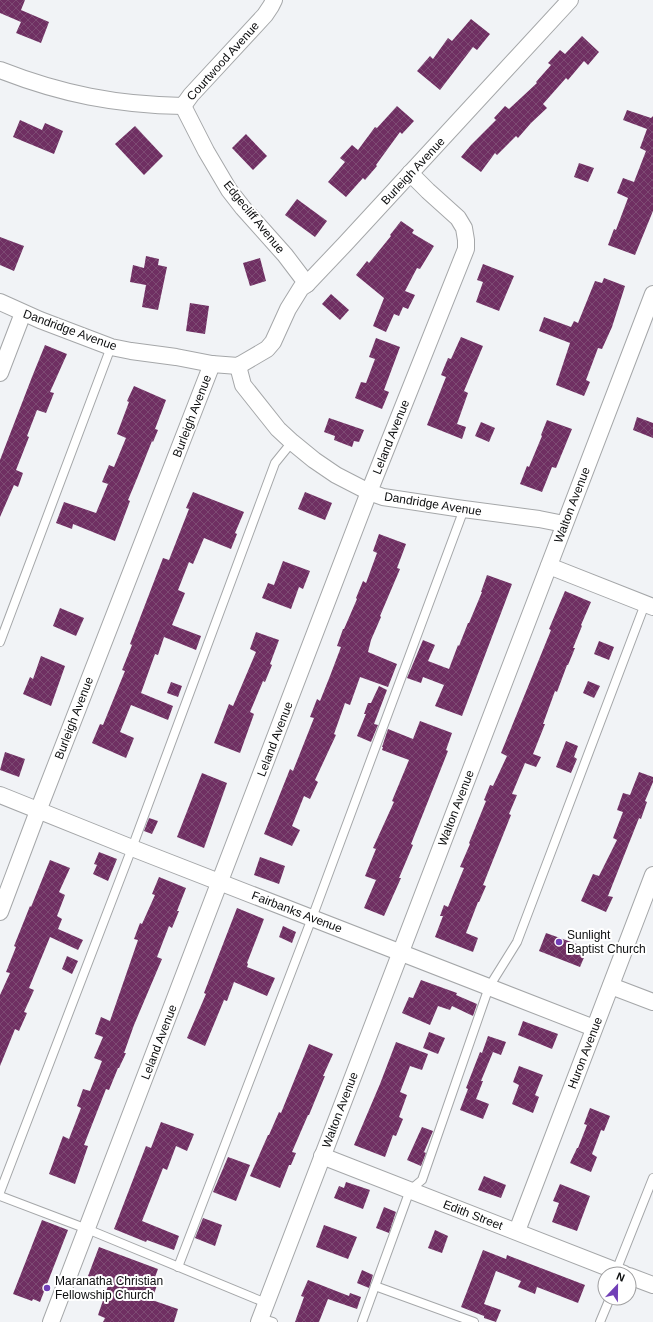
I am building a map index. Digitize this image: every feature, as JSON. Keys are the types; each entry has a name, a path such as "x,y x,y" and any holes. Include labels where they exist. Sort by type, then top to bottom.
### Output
{"street":[{"name":"Courtwood Avenue","path":"0,70 48,87 88,97 156,106 183,106 191,94 265,15 272,6 274,0"},
{"name":"Burleigh Avenue","path":"0,912 212,364 238,366 270,346 301,288 307,284 570,0"},
{"name":"Edgecliff Avenue","path":"183,106 206,151 230,190 286,255 307,284"},
{"name":"Leland Avenue","path":"51,1322 369,492 466,249 464,228 458,218 410,173"},
{"name":"Walton Avenue","path":"264,1316 322,1156 653,294"},
{"name":"Dandridge Avenue","path":"0,302 23,313 111,347 212,364"},
{"path":"0,373 23,313"},
{"name":"Dandridge Avenue","path":"238,366 243,385 278,428 292,442 314,460 336,475 369,492 383,497 539,519 564,524"},
{"path":"549,566 649,605"},
{"name":"Fairbanks Avenue","path":"0,795 220,883 594,1028"},
{"name":"Huron Avenue","path":"517,1232 653,875"},
{"path":"611,986 653,1002"},
{"name":"Edith Street","path":"322,1156 604,1266"},
{"name":"Edith Street","path":"637,1279 653,1285"}],"lane":[{"path":"0,642 111,347"},
{"path":"0,1192 132,848 274,463 292,442"},
{"path":"178,1267 312,918 464,509"},
{"path":"362,1322 410,1190 422,1180 489,987 517,942 649,605"},
{"path":"624,1266 653,1178"},
{"path":"0,1196 87,1229 178,1267 264,1316"},
{"path":"375,1286 474,1322"},
{"path":"600,1322 607,1306"}],"building":[{"path":"0,0 25,0 21,10 49,22 41,43 16,33 21,22 0,13"},
{"path":"471,19 490,34 477,50 473,47 440,90 417,71 430,56 433,59 448,38 452,41"},
{"path":"582,36 599,52 588,65 584,61 568,80 566,78 543,104 547,108 518,138 516,136 497,155 495,153 481,172 461,157 496,120 494,118 505,106 509,109 537,83 536,82 551,65 548,63 560,50 565,54"},
{"path":"397,106 414,121 402,134 400,132 376,165 377,166 365,180 363,178 346,197 328,182 345,162 340,158 352,145 358,150 375,127 377,128"},
{"path":"627,110 651,118 653,116 653,211 635,255 608,245 614,229 616,230 628,198 617,193 623,178 634,182 646,151 640,148 647,129 623,120"},
{"path":"20,120 42,130 45,123 63,131 54,154 13,137"},
{"path":"135,126 163,156 144,175 115,144"},
{"path":"246,134 267,156 253,170 232,148"},
{"path":"579,163 594,168 588,182 574,177"},
{"path":"297,199 327,221 315,237 285,215"},
{"path":"401,221 414,230 412,233 434,246 420,269 417,268 405,291 415,295 408,309 403,307 399,316 394,314 386,332 373,326 384,298 356,275 367,261 369,263"},
{"path":"0,237 24,246 14,271 0,265"},
{"path":"146,256 159,259 158,265 167,267 158,310 142,307 146,285 130,282 133,265 144,268"},
{"path":"260,258 266,281 250,286 243,263"},
{"path":"483,264 514,276 499,311 476,302 483,282 477,280"},
{"path":"604,278 625,286 612,327 602,349 598,348 586,380 590,382 584,396 556,385 570,343 539,331 544,317 571,327 574,321 578,323 595,281 602,283"},
{"path":"331,294 349,310 340,320 322,304"},
{"path":"190,303 209,306 205,334 186,331"},
{"path":"461,337 483,346 464,391 468,393 457,424 466,427 462,439 427,425 446,377 441,375 448,358 451,359"},
{"path":"376,338 400,347 384,390 389,392 382,409 355,398 361,382 366,383 375,359 369,357"},
{"path":"45,345 67,354 50,392 54,393 46,413 37,410 27,436 29,437 16,470 23,473 18,487 14,485 0,517 0,460"},
{"path":"134,386 166,400 155,429 158,430 128,500 130,501 115,541 73,524 72,529 56,523 64,502 96,513 108,484 102,482 109,465 114,467 126,438 117,434 129,402 127,401"},
{"path":"637,417 653,423 653,438 633,430"},
{"path":"329,418 364,430 359,442 354,441 352,447 334,440 335,436 324,432"},
{"path":"547,420 572,429 556,468 552,467 542,492 520,484 527,466 529,467"},
{"path":"481,422 495,428 489,442 475,436"},
{"path":"193,492 244,512 235,533 237,534 231,549 204,538 193,564 189,562 178,590 185,593 172,625 201,636 196,650 164,637 158,655 155,654 141,693 173,706 168,720 131,705 120,732 134,738 126,758 92,743 100,724 103,725 125,671 122,670 132,645 130,644 163,558 169,560 189,509 186,508"},
{"path":"305,492 332,503 325,520 298,509"},
{"path":"379,534 406,544 397,568 400,569 380,616 381,617 371,640 368,652 397,664 388,687 360,677 350,705 345,703 334,734 336,735 315,780 318,782 310,799 304,796 292,826 300,830 292,846 264,834 290,769 293,771 314,718 310,717 317,699 320,701 341,647 337,646 343,629 357,599 356,598 363,581 366,583 377,553 373,551"},
{"path":"283,561 310,571 303,589 299,587 291,609 262,598 268,583 274,585"},
{"path":"487,575 512,584 462,716 435,706 444,685 423,677 421,683 407,678 423,640 435,645 428,661 449,669 482,592"},
{"path":"565,591 591,602 573,648 575,648 557,692 555,691 543,724 545,724 533,754 541,757 536,767 525,763 512,794 517,795 509,814 511,815 483,885 486,886 466,933 478,938 473,952 435,937 443,916 440,916 444,905 448,907 464,868 460,867 486,801 484,800 490,785 493,786 507,756 501,753 551,630 549,629"},
{"path":"60,608 84,618 76,636 53,626"},
{"path":"256,632 279,640 270,664 272,665 265,682 263,681 250,712 254,714 240,753 214,743 229,704 233,706 256,652 250,649"},
{"path":"599,641 614,647 609,660 594,654"},
{"path":"41,656 65,666 51,706 23,694 30,677 33,679"},
{"path":"588,681 600,686 594,698 583,693"},
{"path":"171,682 182,686 178,697 167,693"},
{"path":"379,686 387,690 374,724 378,725 371,742 357,736 366,714 364,714 368,703 371,703"},
{"path":"420,721 452,733 446,750 448,751 411,844 413,845 399,878 401,878 384,916 364,908 376,880 365,876 376,849 373,848 394,802 392,801 409,760 382,750 382,747 388,729 413,739"},
{"path":"566,741 578,746 574,757 577,759 571,773 556,767"},
{"path":"5,752 25,759 19,777 0,770"},
{"path":"639,772 653,777 653,782 645,801 647,802 641,819 639,818 608,896 613,897 606,912 581,901 593,874 599,876 617,840 613,838 623,812 617,810 623,793 630,795"},
{"path":"202,773 227,783 204,848 177,837"},
{"path":"149,818 158,821 152,834 144,831"},
{"path":"99,852 117,859 108,881 93,874 97,865 94,864"},
{"path":"260,857 285,866 279,884 254,875"},
{"path":"50,860 70,868 59,892 65,895 57,916 62,919 58,929 83,940 78,950 50,937 29,988 34,990 24,1012 27,1013 19,1031 15,1029 0,1066 0,995 10,973 6,972 16,947 14,946"},
{"path":"159,877 186,888 172,928 169,926 157,957 162,959 134,1025 124,1053 126,1053 109,1090 106,1089 84,1145 88,1146 75,1184 49,1174 63,1136 69,1139 81,1108 77,1106 83,1089 90,1091 102,1061 94,1058 103,1037 95,1034 101,1017 110,1021 138,940 134,939 140,923 142,924 155,895 152,894"},
{"path":"237,908 264,919 247,963 247,967 275,978 267,996 234,982 227,1001 224,1000 205,1046 187,1038 206,994 204,993"},
{"path":"283,926 296,932 292,943 279,937"},
{"path":"546,933 588,948 580,967 539,951"},
{"path":"67,956 78,961 72,974 62,969"},
{"path":"421,980 457,993 456,995 477,1004 473,1016 452,1006 450,1010 438,1006 430,1025 402,1013 409,997 413,998"},
{"path":"523,1021 558,1034 552,1049 518,1035"},
{"path":"429,1032 445,1038 438,1054 423,1048"},
{"path":"488,1036 506,1042 501,1055 493,1052 481,1081 483,1081 476,1099 489,1104 483,1119 460,1110 468,1089 466,1088"},
{"path":"396,1042 428,1054 422,1070 410,1066 400,1092 407,1095 399,1117 403,1119 396,1136 393,1135 385,1157 354,1145"},
{"path":"309,1044 333,1054 323,1076 325,1076 309,1115 292,1152 296,1153 291,1165 289,1165 280,1188 250,1176 279,1112 281,1113"},
{"path":"519,1066 543,1075 535,1095 539,1097 533,1113 512,1104 519,1085 513,1082"},
{"path":"590,1108 610,1116 604,1131 601,1130 592,1154 597,1157 591,1172 570,1163 587,1125 584,1124"},
{"path":"161,1122 194,1134 187,1151 176,1146 167,1170 163,1168 142,1221 179,1236 174,1250 147,1240 146,1242 114,1229 146,1146 151,1148"},
{"path":"422,1127 433,1131 424,1152 426,1153 421,1166 407,1160"},
{"path":"228,1157 250,1165 236,1201 213,1192"},
{"path":"484,1176 506,1185 501,1198 478,1190"},
{"path":"346,1182 370,1190 363,1209 334,1198 339,1186 344,1188"},
{"path":"560,1184 590,1196 577,1231 552,1222 559,1203 553,1201"},
{"path":"384,1207 396,1212 389,1233 376,1228"},
{"path":"203,1218 222,1225 215,1246 195,1238"},
{"path":"42,1220 68,1230 40,1302 33,1299 32,1301 13,1294"},
{"path":"324,1225 357,1237 348,1259 316,1247"},
{"path":"435,1230 448,1236 442,1253 428,1248"},
{"path":"99,1247 158,1269 155,1277 159,1279 152,1300 178,1309 174,1322 103,1322 105,1318 98,1315 109,1283 88,1276"},
{"path":"483,1250 506,1259 507,1255 585,1285 578,1303 537,1287 535,1294 518,1287 521,1281 496,1271 484,1304 501,1310 496,1322 461,1307"},
{"path":"362,1270 373,1275 369,1288 357,1283"},
{"path":"308,1280 349,1296 350,1293 361,1297 357,1309 328,1299 319,1322 295,1322 304,1297 301,1296"}],"place":[{"name":"Sunlight Baptist Church","path":"559,942"},
{"name":"Maranatha Christian Fellowship Church","path":"47,1288"}]}
